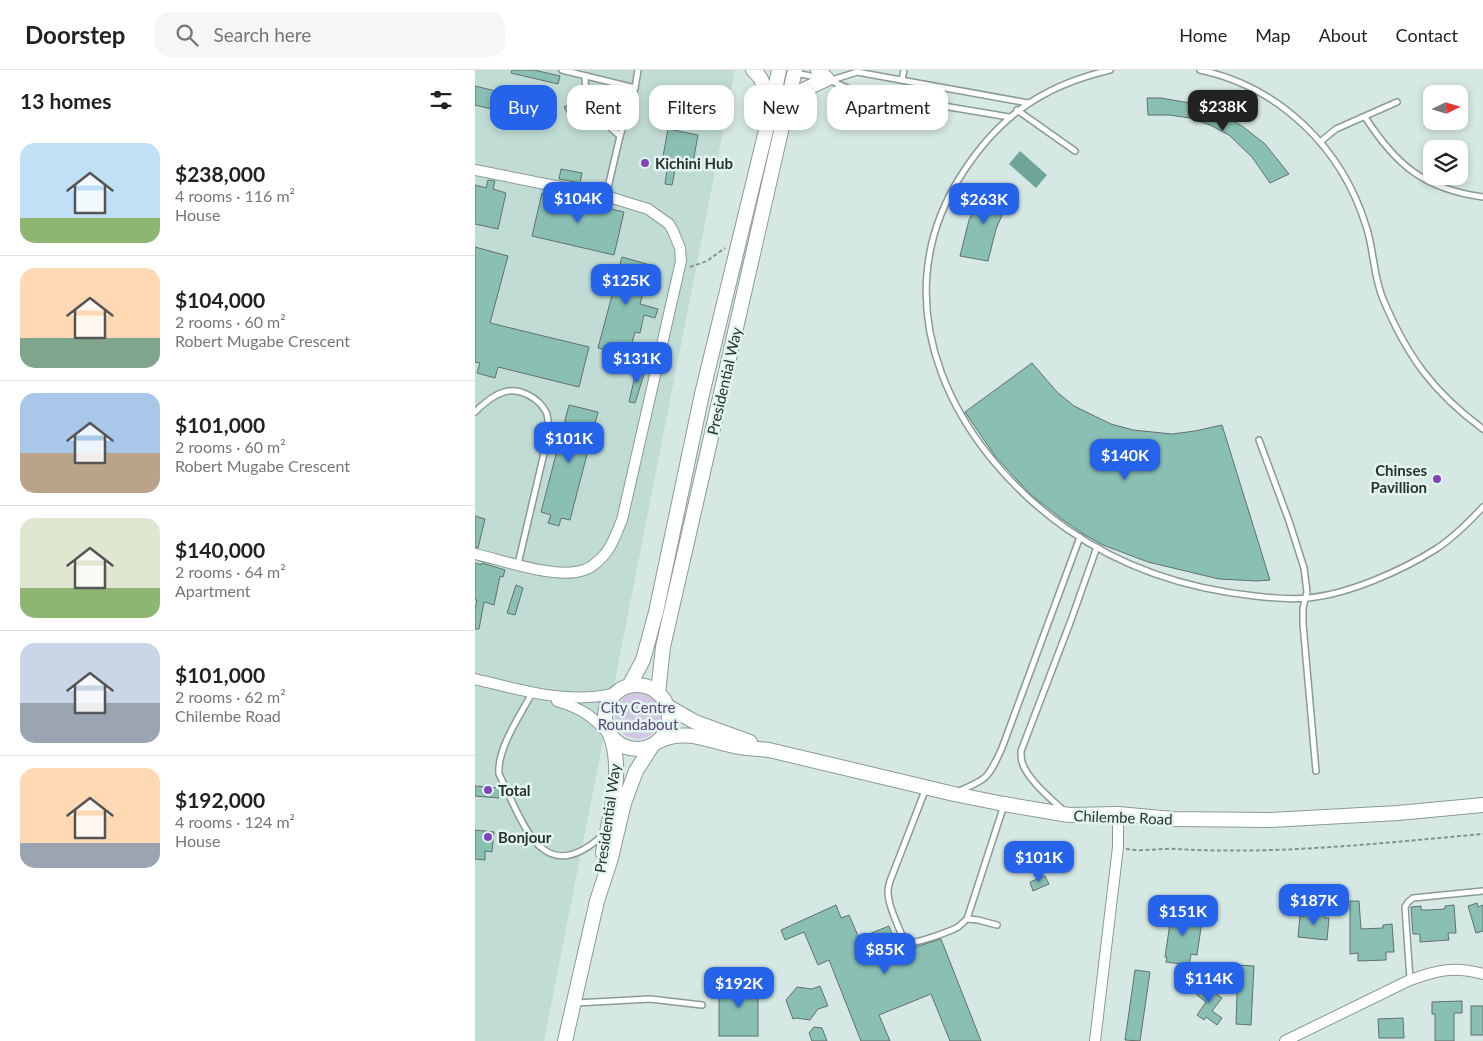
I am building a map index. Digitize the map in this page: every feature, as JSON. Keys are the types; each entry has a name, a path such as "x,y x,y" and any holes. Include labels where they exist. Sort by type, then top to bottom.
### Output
{"main road":[{"path":"743,228 747,177 765,99 763,82 760,76 753,70"},
{"name":"Presidential Way","path":"629,686 643,660 656,612 702,394 743,228 779,70"},
{"name":"Presidential Way","path":"790,85 791,71"},
{"path":"812,85 826,77"},
{"name":"Presidential Way","path":"658,693 663,647 783,130"},
{"path":"629,686 644,686 658,693 667,706 695,722 769,750 733,746 683,735 668,736 645,748 630,749 611,736 605,722 605,714 607,706 616,693 629,686"},
{"path":"655,743 667,728 669,721 667,706"},
{"name":"Presidential Way","path":"597,901 616,777 615,748 611,736"},
{"name":"Presidential Way","path":"565,1041 597,901 631,785 637,771 655,743"},
{"name":"Chilembe Road","path":"769,750 954,794 1069,815 1118,814 1150,818 1270,820 1398,813 1483,805"}],"street":[{"path":"475,170 606,196 648,209 669,224 681,248 680,268 622,520 605,554 584,570 567,574 550,572 475,554"},
{"path":"475,679 532,692 578,708 591,717 611,736"},
{"path":"532,692 585,698 616,693"},
{"path":"1095,1041 1118,847 1118,814"},
{"path":"1285,1041 1410,980 1431,972 1461,969 1483,974"}],"lane":[{"path":"562,70 622,85"},
{"path":"635,85 637,70"},
{"path":"902,80 905,70"},
{"path":"1110,70 1057,87 1017,110 969,162 952,190 940,217 933,241 926,293 930,337 938,368 968,426 1017,487 1050,516 1080,537 1142,570 1181,583 1245,595 1305,598 1322,596 1365,583 1435,550 1452,538 1483,507"},
{"path":"1200,70 1227,77 1258,91 1301,121 1320,142 1341,172 1359,207 1369,238 1382,297 1407,348 1418,366 1432,383 1483,429"},
{"path":"791,71 826,77 853,91 1009,118"},
{"path":"826,77 857,72 1028,103"},
{"path":"585,76 585,85"},
{"path":"1320,142 1336,129 1397,102"},
{"path":"1017,110 1075,151"},
{"path":"1365,117 1391,154 1413,172 1450,190 1483,197"},
{"path":"614,130 621,136"},
{"path":"606,196 623,130"},
{"path":"475,412 483,404 502,392 513,390 536,399 548,417 549,432 517,564"},
{"path":"1259,440 1289,522 1307,580 1303,608 1304,640 1315,771"},
{"path":"954,794 983,780 991,772 1002,748 1080,537"},
{"path":"1069,815 1046,796 1027,772 1022,762 1021,750 1071,623 1097,547"},
{"path":"532,692 498,763 499,774 532,838 545,851 563,856 581,852 607,831"},
{"path":"926,787 890,881 888,891 889,900 904,939 907,942 918,942 959,927 967,919 1004,804"},
{"path":"1410,980 1405,907 1407,902 1413,898 1483,891"},
{"path":"967,919 997,925"},
{"path":"573,1003 650,999 702,1005"}],"path":[{"path":"680,268 691,267 707,261 728,245 738,247"},
{"path":"1118,847 1222,852 1322,848 1483,834"}],"shaded area":[{"path":"475,70 735,70 732,85 649,85 649,130 723,130 544,1041 475,1041"},
{"path":"1020,151 1047,175 1036,188 1009,164"}],"green space":[{"name":"City Centre Roundabout","path":"634,693 642,693 651,697 657,703 661,716 657,729 651,735 642,739 634,739 625,735 619,729 615,720 615,712 619,703 625,697"}],"building":[{"path":"512,70 534,70 560,76 558,84 511,73"},
{"path":"475,86 490,90 490,109 475,105"},
{"path":"1147,98 1161,98 1190,103 1217,112 1242,126 1265,144 1289,174 1270,183 1252,157 1229,135 1210,125 1190,118 1148,115"},
{"path":"668,130 698,135 692,168 676,165 672,185 665,184 668,163 662,162"},
{"path":"561,169 582,173 580,183 559,179"},
{"path":"488,180 495,181 493,189 506,193 498,229 475,224 475,185 486,188"},
{"path":"985,186 1009,199 996,229 988,261 960,256 969,220"},
{"path":"542,193 624,212 614,255 532,236"},
{"path":"475,247 508,256 490,323 589,347 579,387 498,367 495,378 477,373 480,363 475,362"},
{"path":"622,257 647,264 648,268 650,268 640,304 658,309 655,318 644,315 640,333 635,332 631,347 628,346 626,354 598,348 615,284 602,277 605,270 617,275"},
{"path":"1032,363 1057,392 1074,406 1111,424 1133,430 1172,434 1222,425 1270,580 1219,579 1148,562 1103,545 1085,535 1030,494 995,456 965,412"},
{"path":"637,367 645,371 635,403 629,402"},
{"path":"569,405 598,412 570,520 561,518 559,526 548,523 551,515 541,512"},
{"path":"475,516 485,519 478,548 475,547"},
{"path":"475,563 481,565 482,563 505,570 503,577 500,576 494,605 484,602 479,629 475,629 477,600 475,600"},
{"path":"516,585 523,588 515,615 507,613"},
{"path":"475,786 500,788 499,798 475,796"},
{"path":"475,830 494,832 492,852 485,851 485,860 475,859"},
{"path":"1045,876 1049,884 1033,891 1030,882"},
{"path":"1350,901 1359,901 1361,929 1383,928 1383,925 1392,924 1394,952 1386,952 1386,960 1358,961 1358,953 1350,954"},
{"path":"1477,903 1478,907 1483,905 1483,931 1476,933 1468,906"},
{"path":"836,905 841,918 849,915 859,938 889,926 899,952 941,939 981,1041 950,1041 931,994 879,1015 890,1041 861,1041 829,960 818,965 804,932 785,940 781,930"},
{"path":"1454,905 1456,933 1448,933 1449,940 1420,942 1420,934 1413,934 1411,907 1421,906 1421,910 1428,910 1445,909 1445,906"},
{"path":"1172,910 1203,914 1197,955 1191,954 1189,965 1166,962 1167,957 1165,957"},
{"path":"1304,912 1325,914 1325,918 1329,918 1327,940 1298,937 1300,916 1304,916"},
{"path":"1238,965 1254,966 1251,1025 1236,1024"},
{"path":"1135,970 1150,972 1140,1041 1125,1040"},
{"path":"1207,982 1213,987 1211,990 1222,998 1212,1011 1222,1018 1217,1025 1206,1017 1204,1020 1197,1015 1206,1002 1197,995"},
{"path":"719,983 758,983 758,1036 719,1036"},
{"path":"820,986 828,1006 818,1009 810,1020 793,1019 786,1000 797,987 812,989"},
{"path":"1462,1001 1462,1013 1454,1013 1454,1041 1435,1041 1435,1014 1432,1014 1432,1002"},
{"path":"1471,1006 1483,1006 1483,1035 1471,1035"},
{"path":"1403,1018 1404,1038 1379,1038 1378,1019"},
{"path":"814,1027 822,1028 827,1041 812,1041 809,1033"}],"place":[{"name":"Kichini Hub","path":"645,163"},
{"name":"Chinses Pavillion","path":"1437,479"},
{"name":"Total","path":"488,790"},
{"name":"Bonjour","path":"488,837"}]}
